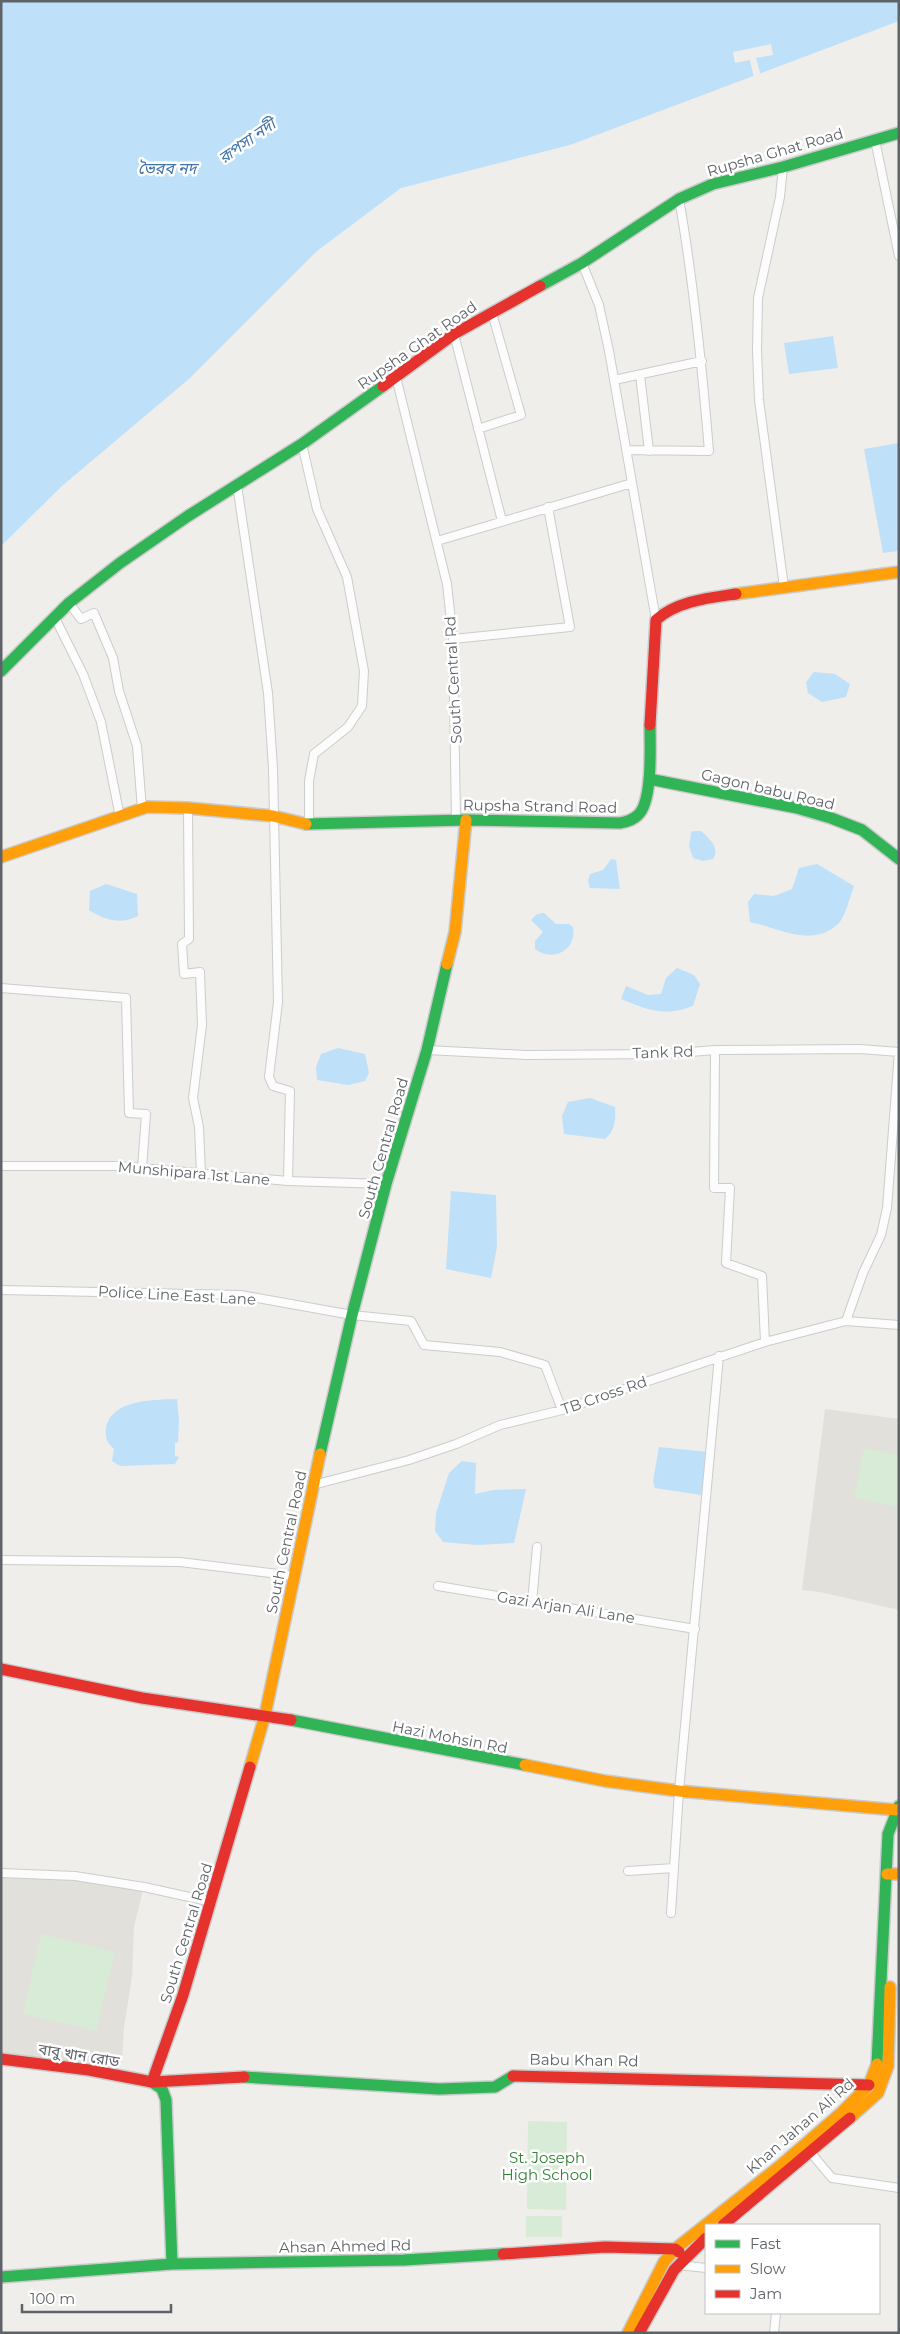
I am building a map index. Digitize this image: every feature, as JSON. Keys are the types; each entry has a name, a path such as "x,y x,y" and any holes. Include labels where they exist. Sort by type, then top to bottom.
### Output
{"main road":[{"name":"Rupsha Ghat Road","path":"1,671 54,616 120,563 302,444 454,334 582,263 679,199 714,184 784,167 899,133"},
{"path":"656,620 667,610 702,599 899,572"},
{"name":"Rupsha Strand Road","path":"1,857 142,809 188,808 273,816 309,825 461,820 620,822 633,820 640,815 643,808 649,779 656,620"},
{"name":"Gagon babu Road","path":"649,779 797,808 831,818 862,830 899,859"},
{"name":"South Central Road","path":"152,2082 183,1995 212,1902 264,1715 313,1485 352,1315 386,1184 427,1050 455,932 461,820"},
{"name":"Hazi Mohsin Rd","path":"1,1669 142,1698 264,1715 605,1782 679,1791 898,1808"},
{"name":"Khan Jahan Ali Rd","path":"893,1874 888,1834 898,1808"},
{"name":"Khan Jahan Ali Rd","path":"724,2224 811,2153 878,2093 888,2066 893,1874 896,1837 899,1827"},
{"name":"বাবু খান রোড","path":"1,2059 89,2070 152,2082"},
{"name":"Khan Jahan Ali Rd","path":"707,2224 781,2165 841,2113 888,2066"},
{"name":"Babu Khan Rd","path":"152,2082 241,2076 439,2089 495,2087 516,2074 869,2085"},
{"path":"152,2082 162,2089 166,2100 172,2264"},
{"name":"Khan Jahan Ali Rd","path":"628,2333 664,2262 675,2249 705,2225"},
{"path":"639,2333 683,2261 705,2239"},
{"name":"Ahsan Ahmed Rd","path":"1,2277 172,2264 404,2260 605,2247 675,2249"},
{"path":"675,2249 683,2261"}],"street":[{"path":"875,140 899,256"},
{"path":"784,167 780,196 758,298 757,351 759,400 784,587"},
{"path":"626,450 709,451 702,361 679,199"},
{"path":"582,263 599,305 656,620"},
{"path":"478,429 521,415 492,312"},
{"path":"454,334 502,521"},
{"path":"614,380 702,361"},
{"path":"640,375 649,451"},
{"name":"South Central Rd","path":"396,377 438,541 447,584 453,639 461,820"},
{"path":"302,444 317,509 347,577 364,671 362,706 348,727 314,754 309,781 309,825"},
{"path":"438,541 632,483"},
{"path":"237,485 268,693 278,1002 268,1077 273,1086 290,1091 288,1181"},
{"path":"453,639 570,627 548,508"},
{"path":"69,603 81,619 94,613 113,658 119,691 137,746 142,809"},
{"path":"54,616 83,674 101,722 120,817"},
{"path":"188,808 189,939 182,944 184,974 200,972 202,1025 193,1098 199,1127 201,1174"},
{"path":"1,988 126,998 129,1113 146,1114 142,1168"},
{"name":"Tank Rd","path":"427,1050 536,1054 666,1054 715,1050 860,1049 899,1052"},
{"path":"715,1050 714,1188 730,1188 726,1263 762,1276 764,1342"},
{"path":"846,1321 863,1273 880,1235 887,1208 899,1052"},
{"name":"Munshipara 1st Lane","path":"1,1166 142,1168 288,1181 386,1184"},
{"name":"Police Line East Lane","path":"1,1290 241,1295 352,1315 411,1321 424,1345 500,1352 545,1365 562,1410"},
{"name":"TB Cross Rd","path":"313,1485 409,1460 456,1444 500,1425 562,1410 764,1342 846,1321 899,1325"},
{"path":"671,1913 679,1791 719,1356"},
{"path":"532,1602 537,1547"},
{"path":"1,1560 180,1562 294,1576"},
{"name":"Gazi Arjan Ali Lane","path":"438,1586 695,1629"},
{"path":"628,1871 674,1868"},
{"path":"1,1873 75,1876 144,1887 212,1902"},
{"path":"811,2153 832,2178 899,2188"},
{"path":"683,2261 705,2268"},
{"path":"774,2333 776,2314"}],"shaded area":[{"path":"825,1409 899,1419 899,1610 820,1592 802,1590"},
{"path":"1,1873 75,1876 143,1890 134,1927 132,1977 124,2027 122,2063 1,2058"}],"green space":[{"path":"864,1448 899,1455 899,1507 854,1498"},
{"path":"41,1934 115,1952 96,2031 23,2014"},
{"name":"St. Joseph High School","path":"528,2121 567,2122 566,2210 527,2209"},
{"name":"St. Joseph High School","path":"526,2216 562,2216 562,2237 526,2237"}],"water":[{"name":"ভৈরব নদ","path":"1,1 899,1 899,21 570,145 401,188 317,251 190,378 62,486 1,546"},
{"path":"833,336 838,368 789,374 784,343"},
{"path":"899,443 899,551 883,553 864,449"},
{"path":"814,672 835,674 850,684 846,697 822,702 808,693 806,682"},
{"path":"693,831 701,831 711,840 715,847 713,859 703,861 693,858 689,846"},
{"path":"611,859 616,860 620,889 590,888 588,881 590,874 603,870"},
{"path":"817,864 854,886 846,910 839,923 829,931 807,936 795,935 750,922 748,902 754,894 774,896 792,889 799,868"},
{"path":"106,884 137,894 138,916 119,921 107,919 89,910 90,891"},
{"path":"544,913 556,924 569,924 573,927 571,943 562,952 548,955 535,949 535,941 543,932 531,920 537,914"},
{"path":"677,968 694,975 700,984 693,1006 665,1012 648,1009 621,999 626,986 648,995 661,994 666,978"},
{"path":"338,1048 365,1054 369,1073 365,1081 348,1085 317,1080 316,1067 321,1054"},
{"path":"590,1098 615,1107 615,1121 611,1132 605,1139 564,1134 562,1116 568,1102"},
{"path":"451,1191 496,1195 497,1247 491,1278 446,1269"},
{"path":"177,1399 179,1420 175,1456 179,1457 175,1464 120,1466 112,1461 114,1449 107,1440 106,1428 110,1418 116,1411 135,1403"},
{"path":"659,1447 708,1452 701,1495 655,1488 653,1481"},
{"path":"462,1461 476,1463 475,1494 493,1490 526,1489 514,1543 477,1545 443,1542 435,1531 436,1513 449,1473"}],"pier":[{"path":"771,44 773,55 756,58 761,76 754,78 750,60 735,63 733,52"}],"traffic: fast":[{"path":"540,286 582,263 679,199 713,184 783,167 899,133"},
{"path":"1,671 69,603 120,563 188,516 302,444 383,386"},
{"path":"306,824 466,820 625,822 638,815 643,808 646,798 650,773 650,725"},
{"path":"649,779 797,808 831,818 862,830 899,859"},
{"path":"320,1454 352,1315 386,1184 427,1050 447,964"},
{"path":"291,1720 525,1765"},
{"path":"877,2064 888,1834 899,1806"},
{"path":"244,2077 439,2089 495,2087 513,2076"},
{"path":"152,2082 162,2089 166,2100 172,2264"},
{"path":"1,2277 172,2264 404,2260 503,2254"}],"traffic: slow":[{"path":"736,594 899,572"},
{"path":"1,857 147,807 188,808 273,816 306,824"},
{"path":"447,964 455,932 466,820"},
{"path":"250,1767 265,1715 320,1454"},
{"path":"525,1765 605,1781 679,1791 897,1810"},
{"path":"887,1874 899,1874"},
{"path":"850,2118 878,2093 888,2066 890,1987"},
{"path":"707,2224 781,2165 841,2113 869,2085 877,2064"},
{"path":"628,2333 664,2262 675,2249 705,2225"}],"traffic: jam":[{"path":"383,386 454,334 540,286"},
{"path":"650,725 656,620 673,608 683,604 736,594"},
{"path":"1,1669 142,1698 291,1720"},
{"path":"152,2082 183,1995 250,1767"},
{"path":"1,2059 89,2070 152,2082 244,2077"},
{"path":"513,2076 869,2085"},
{"path":"724,2224 850,2118"},
{"path":"639,2333 674,2270 705,2239"},
{"path":"503,2254 605,2247 675,2249 679,2252"}],"water label":[{"name":"রূপসা নদী","path":"247,141"}]}
